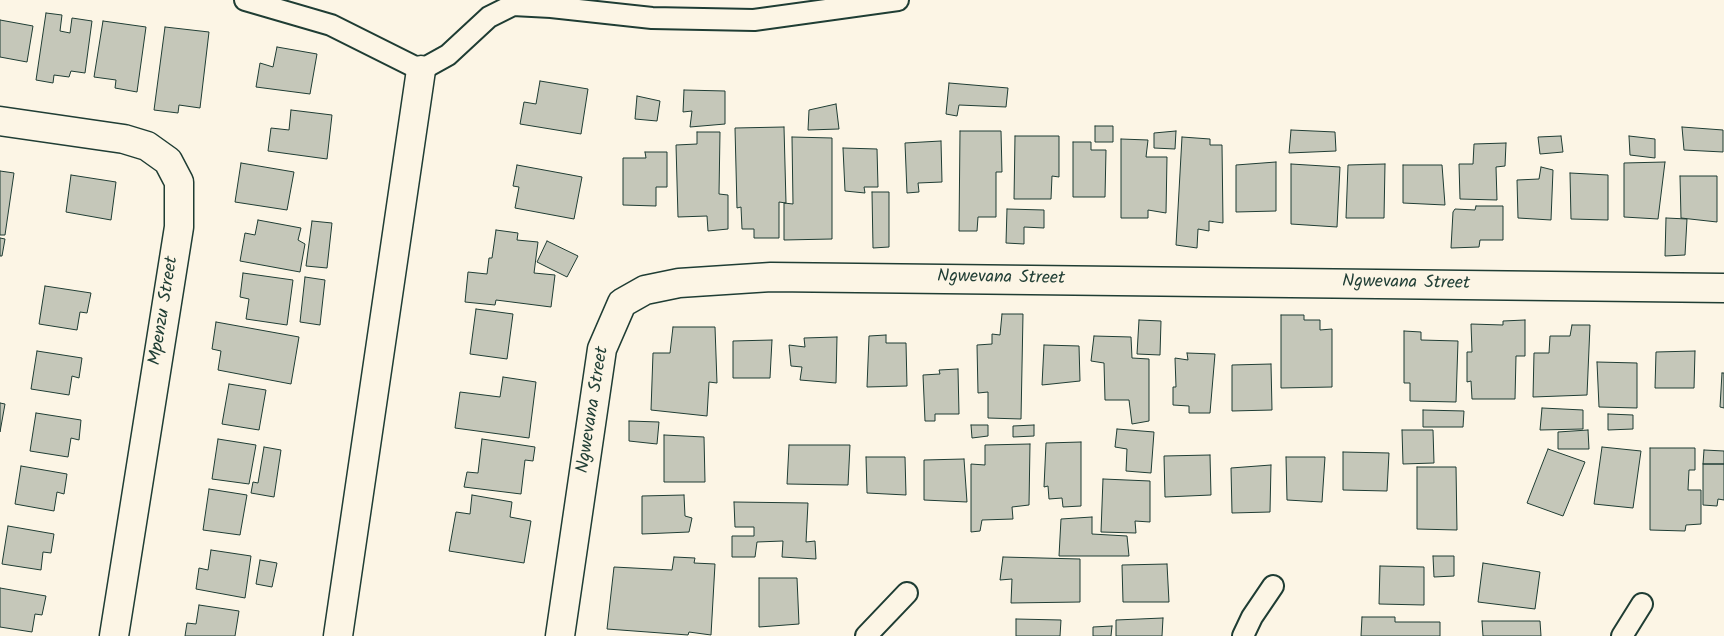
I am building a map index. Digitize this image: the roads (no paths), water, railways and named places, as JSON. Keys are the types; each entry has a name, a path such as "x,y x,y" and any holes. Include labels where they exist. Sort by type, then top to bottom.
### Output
{"street":[{"path":"338,636 421,70"},
{"name":"Mpenzu Street","path":"0,121 124,139 147,146 168,162 179,182 179,227 114,636"},
{"name":"Ngwevana Street","path":"560,636 602,349 622,303 645,290 679,283 771,277 1724,288"}],"lane":[{"path":"244,0 331,25 421,70 448,55 489,16 512,5 551,7 652,18 754,20 898,0"},
{"path":"1244,636 1252,617 1273,586"},
{"path":"866,636 907,593"},
{"path":"1622,636 1642,604"}]}
